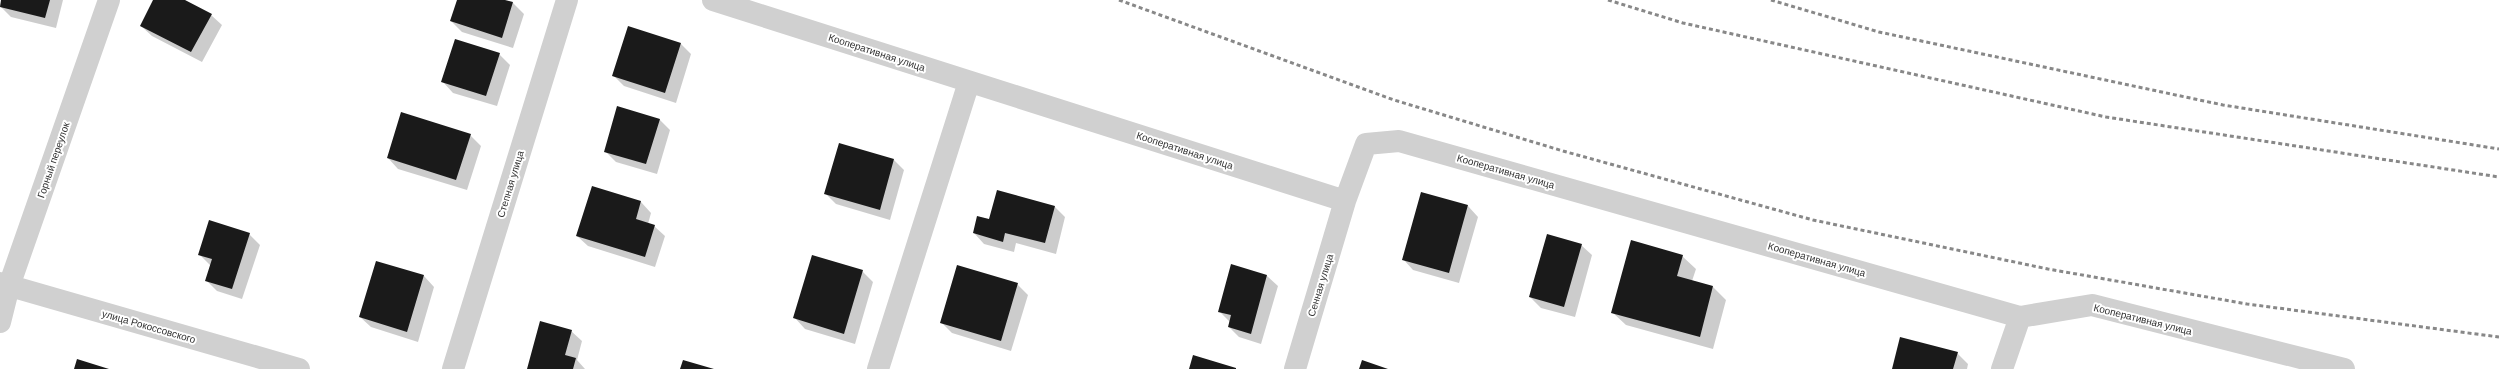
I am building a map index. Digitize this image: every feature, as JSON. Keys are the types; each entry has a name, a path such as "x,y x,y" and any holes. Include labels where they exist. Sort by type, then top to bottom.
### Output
{"street":[{"name":"Горный переулок","path":"0,322 5,284 108,0"},
{"name":"Степная улица","path":"453,369 567,0"},
{"name":"Кооперативная улица","path":"713,0 1345,201 1366,144 1400,140 2020,317 2092,305 2344,369"},
{"path":"878,369 969,82"},
{"name":"Сенная улица","path":"1295,369 1345,201"},
{"name":"улица Рокоссовского","path":"5,284 299,369"},
{"path":"2002,369 2020,317"}],"building":[{"path":"1,0 50,0 45,18 0,7"},
{"path":"153,0 185,0 212,14 191,52 140,26"},
{"path":"457,0 505,0 513,2 502,38 450,21"},
{"path":"628,26 681,43 665,93 612,76"},
{"path":"455,39 500,53 486,96 441,82"},
{"path":"617,106 660,119 646,164 604,152"},
{"path":"401,112 471,134 456,180 387,158"},
{"path":"839,143 894,159 880,210 824,194"},
{"path":"592,186 641,201 636,219 655,225 645,257 576,236"},
{"path":"997,190 1055,206 1045,243 1005,233 1003,242 973,233 977,216 989,219"},
{"path":"1421,192 1468,205 1449,273 1402,260"},
{"path":"209,220 250,233 232,289 205,281 212,259 198,255"},
{"path":"1547,234 1582,244 1564,307 1529,297"},
{"path":"1631,240 1683,255 1677,276 1713,286 1700,337 1611,313"},
{"path":"812,255 863,270 844,334 793,318"},
{"path":"376,261 424,275 407,332 359,317"},
{"path":"1231,264 1267,275 1251,334 1228,327 1231,315 1218,312"},
{"path":"957,265 1018,283 1001,341 940,323"},
{"path":"540,321 572,330 565,355 576,358 573,369 527,369"},
{"path":"1900,337 1958,352 1953,369 1892,369"},
{"path":"1193,355 1236,368 1236,369 1189,369"},
{"path":"77,359 109,369 74,369"},
{"path":"683,360 714,369 680,369"},
{"path":"1362,360 1388,369 1359,369"}],"railway":[{"path":"1119,0 1394,100 1563,151 1813,220 2048,269 2247,304 2499,337"},
{"path":"1608,0 1683,23 2106,117 2499,177"},
{"path":"1771,0 1879,32 2223,105 2499,149"}]}
